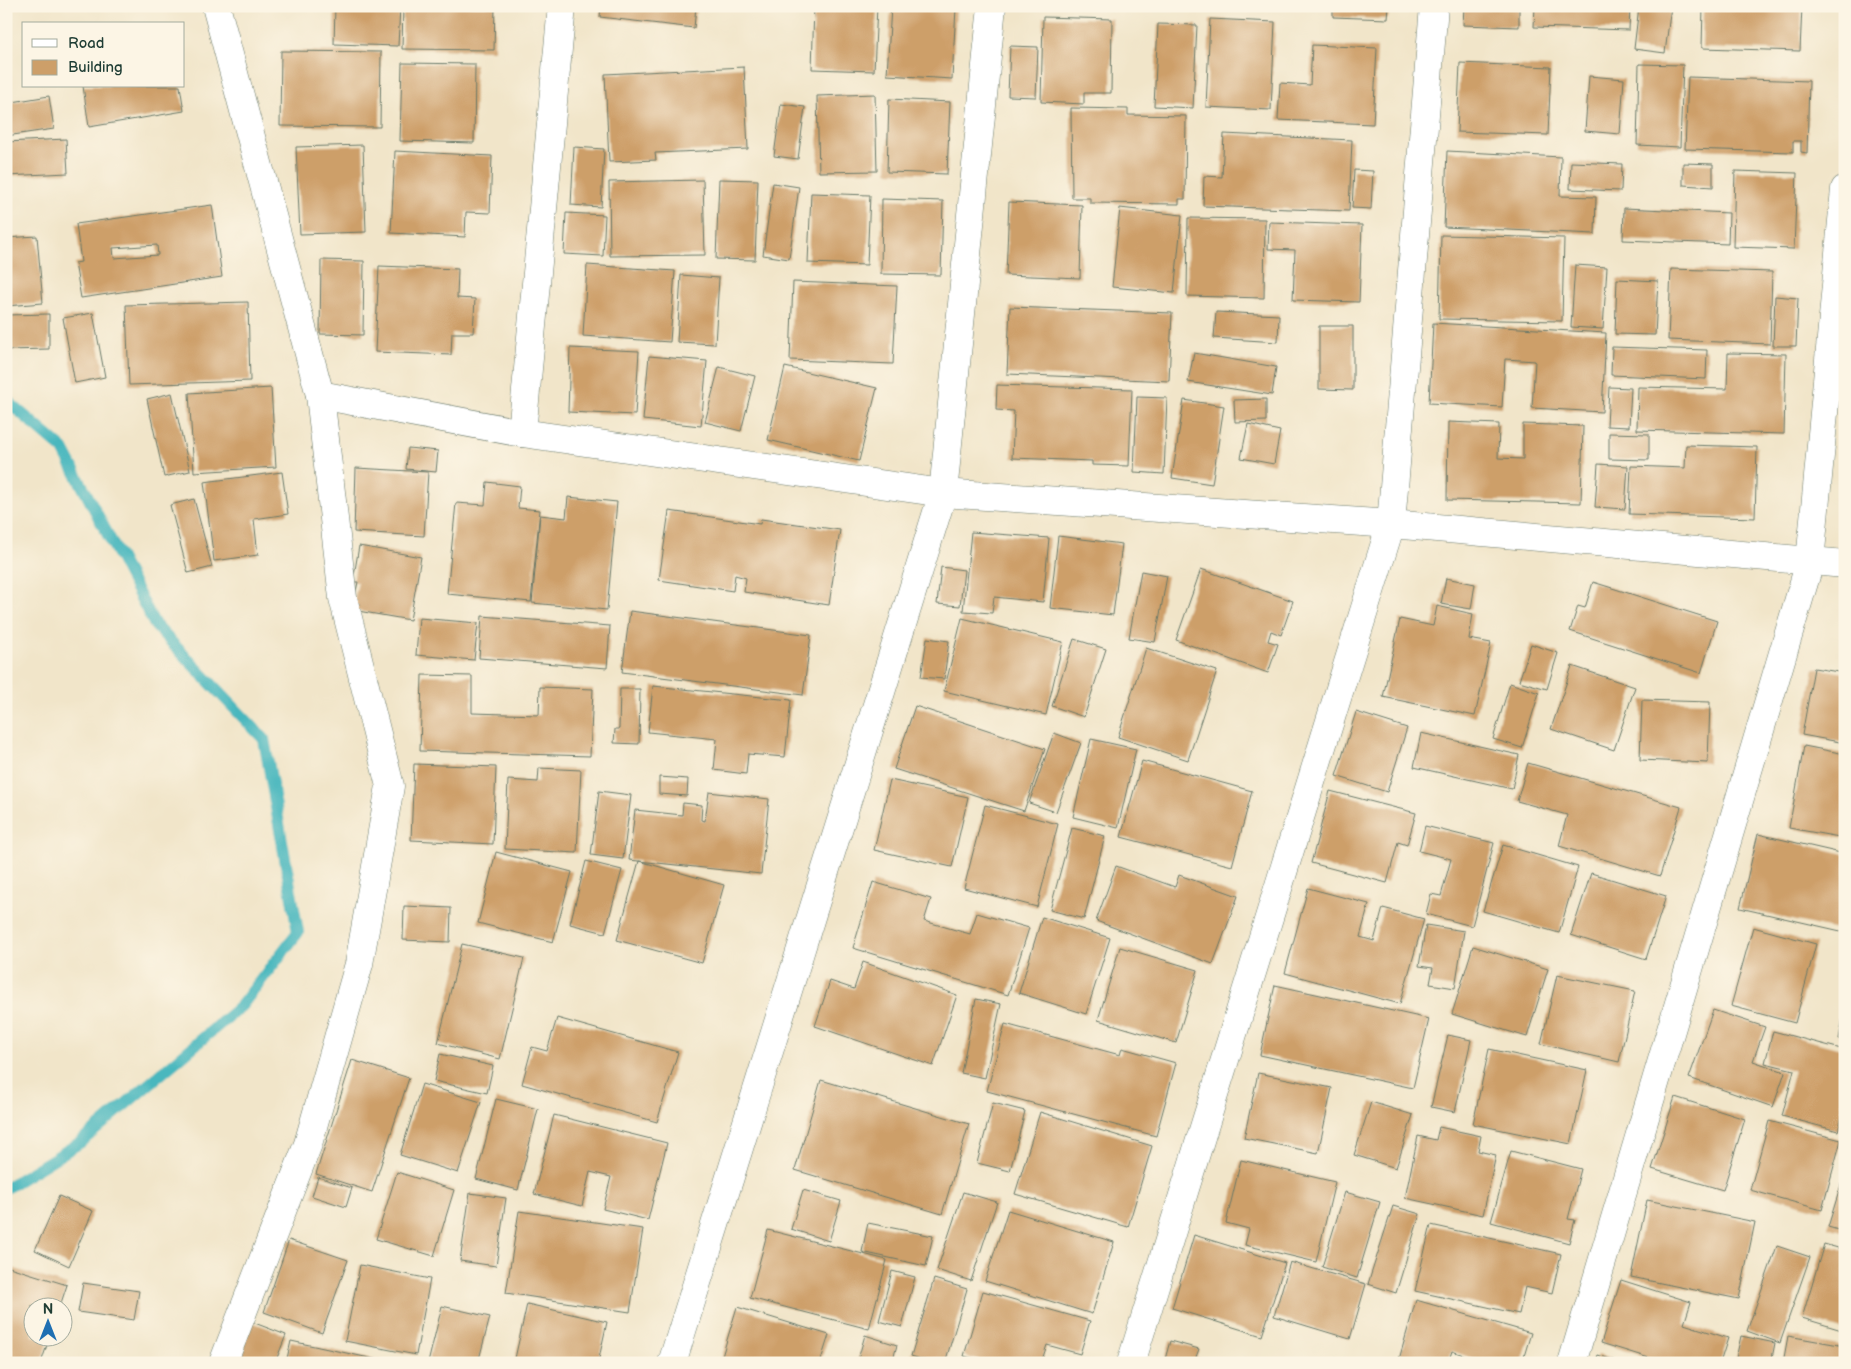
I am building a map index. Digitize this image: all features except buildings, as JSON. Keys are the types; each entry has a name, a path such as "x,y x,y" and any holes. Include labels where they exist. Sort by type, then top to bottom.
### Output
{"street":[{"path":"216,6 320,395 343,598 390,786 359,964 310,1134 223,1363"},
{"path":"522,433 562,6"},
{"path":"672,1363 943,493 992,6"},
{"path":"1131,1363 1391,524 1434,6"},
{"path":"1572,1363 1810,562 1845,189"},
{"path":"320,395 522,433 943,493 1391,524 1845,564"}],"waterway":[{"path":"6,400 63,449 155,625 264,739 298,932 241,1006 81,1142 6,1188"}]}
